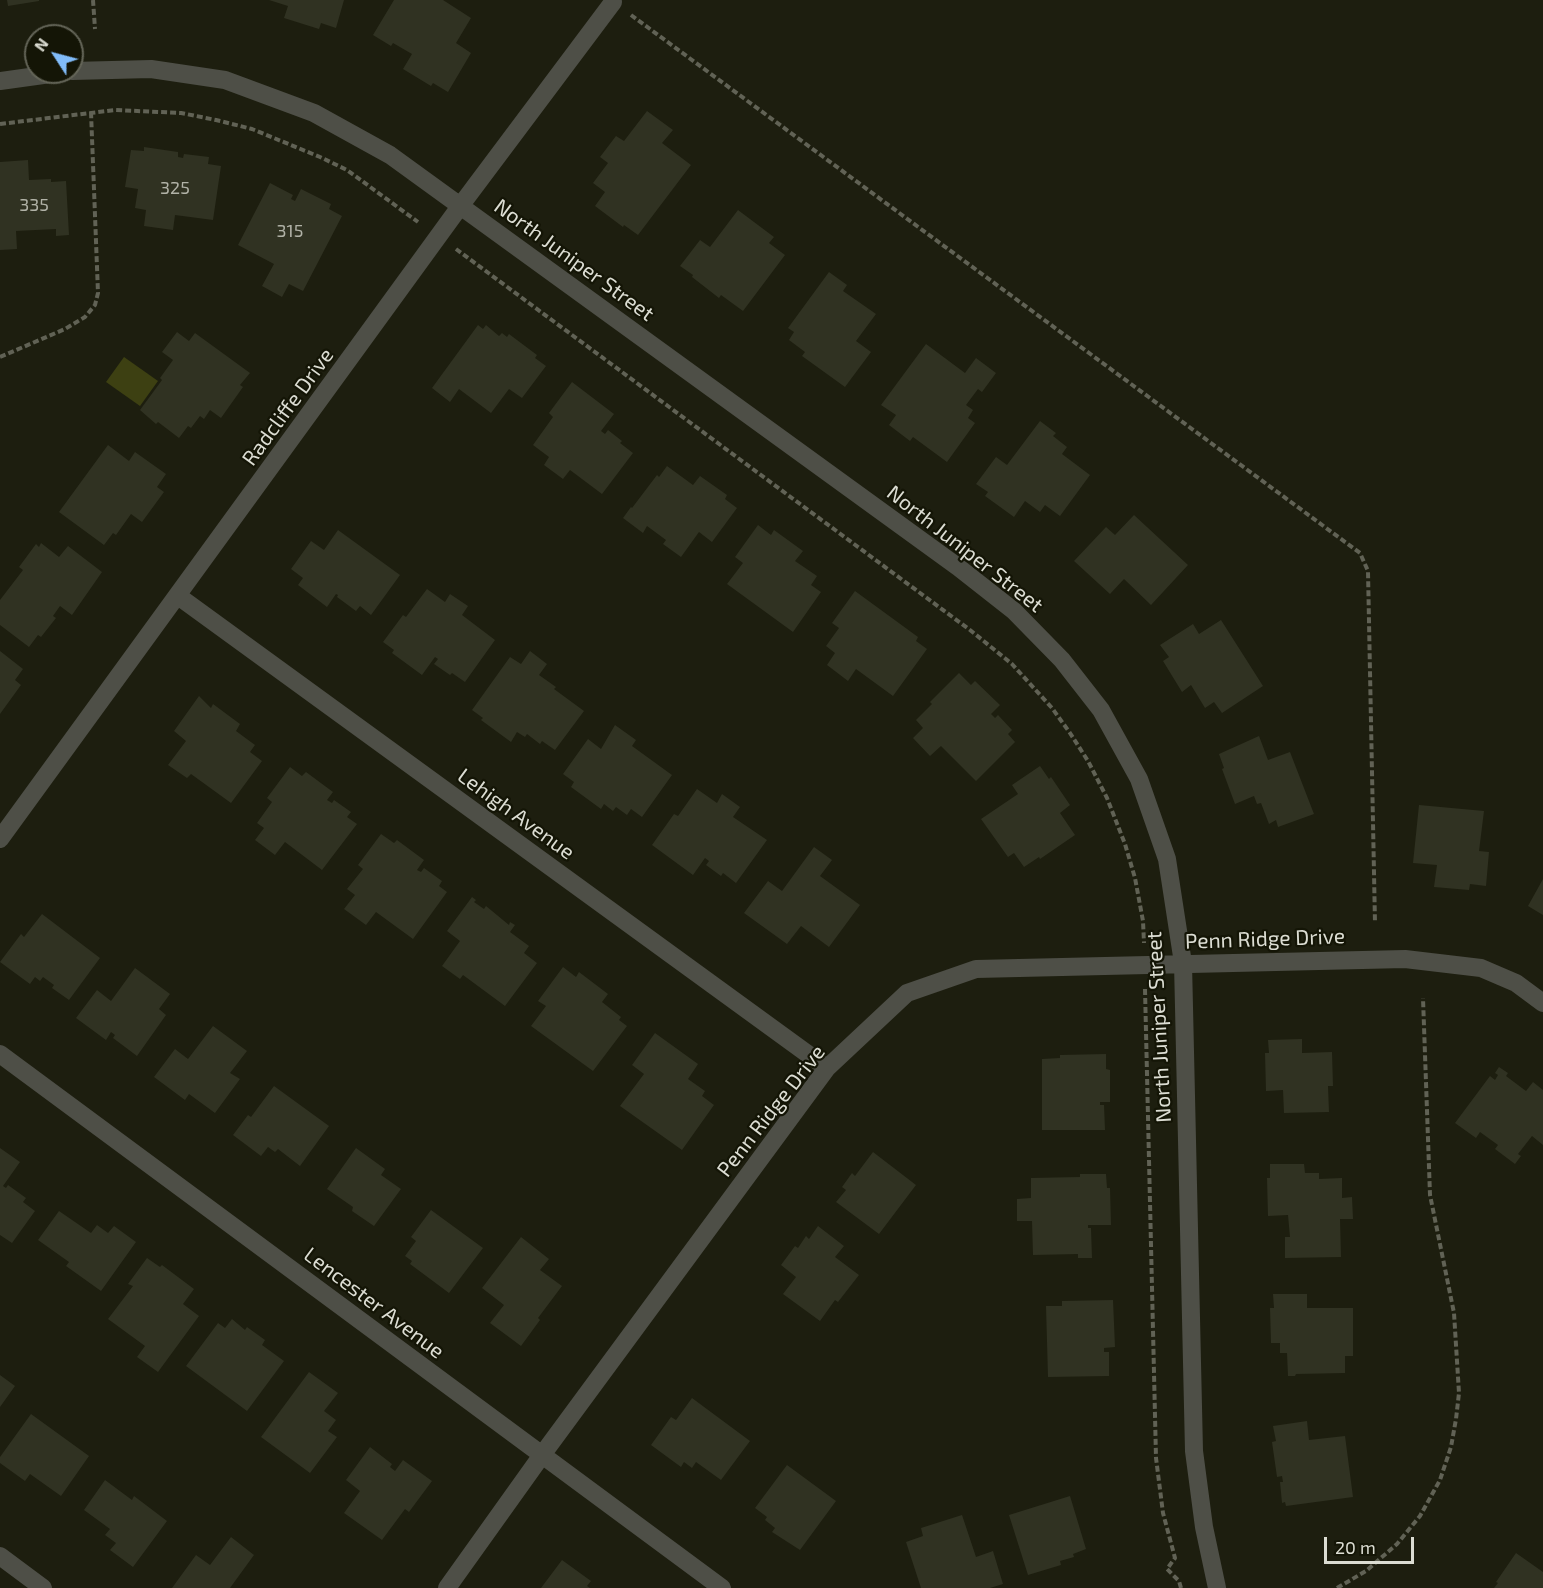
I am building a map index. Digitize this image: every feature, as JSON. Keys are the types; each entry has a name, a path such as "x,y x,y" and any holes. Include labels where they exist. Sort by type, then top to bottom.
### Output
{"street":[{"name":"Radcliffe Drive","path":"0,839 461,205 614,2"},
{"name":"North Juniper Street","path":"84,71 151,69 225,80 314,113 390,154 958,567 1014,611 1062,660 1101,710 1139,779 1167,859 1183,963 1194,1451 1204,1527 1217,1588"},
{"path":"0,81 24,78"},
{"name":"Lehigh Avenue","path":"178,596 828,1068"},
{"name":"Penn Ridge Drive","path":"447,1588 542,1455 828,1068 907,993 976,969 1405,959 1481,968 1516,983 1543,1003"},
{"name":"Lencester Avenue","path":"0,1054 722,1588"},
{"path":"0,1556 43,1588"}],"path":[{"path":"93,0 95,29"},
{"path":"614,2 1360,553 1368,571 1376,922"},
{"path":"0,124 115,110 181,113 252,129 347,170 970,630 1012,664 1052,708 1088,761 1107,798 1125,844 1143,921 1156,1458 1163,1513 1175,1558 1167,1569 1179,1581 1181,1588"},
{"path":"0,357 65,329 85,317 95,305 98,293 91,112"},
{"path":"1337,1588 1366,1571 1397,1544 1420,1516 1440,1480 1451,1447 1456,1419 1459,1393 1454,1313 1430,1195 1424,998"}],"green space":[{"path":"124,357 158,381 140,406 106,382"}],"building":[{"path":"7,0 39,0 39,1 8,6"},
{"path":"269,0 344,0 336,28 321,23 319,29 284,18 288,6"},
{"path":"394,0 443,0 471,18 456,43 471,53 448,92 433,83 431,86 403,69 412,54 393,43 391,46 373,35"},
{"path":"647,111 673,130 662,143 691,165 638,235 595,206 605,192 593,183 608,163 600,157 616,136 624,141"},
{"path":"144,147 178,152 178,157 183,158 184,154 209,157 208,164 221,166 213,220 175,215 173,230 144,226 146,210 135,208 138,189 125,187 131,150 144,151"},
{"path":"28,160 29,180 66,181 69,235 56,236 56,229 16,231 17,249 0,250 0,162"},
{"path":"270,183 293,195 291,199 295,201 301,189 331,204 329,209 342,216 303,291 289,284 282,297 262,286 274,264 238,245"},
{"path":"738,210 774,237 769,243 785,255 743,311 721,295 719,298 680,266 700,240 710,247"},
{"path":"829,272 847,285 843,291 876,314 856,341 871,352 845,387 802,356 805,352 789,340 794,332 788,328"},
{"path":"478,325 483,329 486,325 499,336 502,333 507,337 509,334 537,355 535,358 546,366 522,398 509,389 491,413 459,389 450,402 432,388"},
{"path":"177,332 189,341 195,333 250,373 240,385 243,387 221,418 210,410 204,419 200,416 191,428 188,426 179,438 158,422 156,424 140,410 162,380 160,378 173,360 162,352"},
{"path":"926,344 965,373 976,358 996,373 982,392 978,389 966,405 973,410 968,418 975,423 947,462 913,437 910,441 889,425 896,415 881,405"},
{"path":"572,382 614,414 601,431 605,434 608,430 633,453 602,494 570,470 563,479 544,465 549,457 533,445 553,417 549,413"},
{"path":"1040,421 1056,433 1053,436 1067,447 1062,454 1090,475 1060,516 1045,505 1040,512 1025,501 1014,517 985,496 988,492 976,484 996,457 1007,465"},
{"path":"108,445 129,461 135,452 166,474 157,487 164,492 142,522 131,514 116,535 113,533 104,545 59,512"},
{"path":"667,466 693,485 700,476 727,495 725,499 737,508 712,542 699,532 681,557 663,544 666,540 647,526 643,533 623,518 657,475 659,477"},
{"path":"1134,515 1188,565 1151,605 1124,579 1110,594 1074,561 1106,527 1115,535"},
{"path":"758,525 771,535 774,530 803,551 795,561 817,576 811,585 821,592 793,632 727,584 743,563 735,557"},
{"path":"338,530 400,575 371,615 360,606 356,611 336,594 327,607 298,585 303,578 291,569 311,541 324,550"},
{"path":"41,543 59,557 68,546 102,572 72,615 60,606 53,616 56,618 41,637 38,635 29,647 0,625 0,600 23,570 19,567 36,544 39,547"},
{"path":"427,589 445,602 450,594 468,606 462,615 495,640 465,682 434,664 438,659 435,657 422,675 392,653 394,650 383,642 403,615 406,617"},
{"path":"855,591 918,637 916,641 927,649 893,696 856,669 848,681 827,665 835,653 826,646 839,628 832,623"},
{"path":"1221,620 1263,686 1222,713 1214,702 1205,708 1191,685 1182,692 1163,661 1169,657 1160,645 1193,624 1199,634"},
{"path":"0,651 23,669 15,680 21,685 0,714"},
{"path":"530,651 547,664 539,675 584,711 555,750 542,741 540,744 527,734 525,737 517,732 511,742 481,720 483,718 472,710 510,657 521,664"},
{"path":"959,673 971,685 975,681 1000,705 991,714 995,718 998,715 1012,730 1008,734 1015,742 976,781 941,746 930,756 913,738 923,728 916,720 932,704 930,702"},
{"path":"199,696 211,708 213,704 240,724 236,731 255,745 250,752 262,761 231,803 191,774 187,778 168,765 186,741 174,731"},
{"path":"615,725 636,740 632,746 672,775 642,817 631,809 627,815 616,807 613,811 604,804 601,809 571,787 574,782 563,774 588,739 601,749"},
{"path":"1259,736 1268,760 1290,752 1314,814 1278,827 1276,820 1269,824 1261,803 1257,804 1254,796 1235,804 1219,754"},
{"path":"1040,766 1049,779 1051,777 1070,805 1060,813 1075,835 1024,867 1014,853 1008,857 981,819 1018,794 1012,785"},
{"path":"290,767 302,776 306,772 333,792 327,800 332,803 334,800 351,812 347,817 357,824 322,870 285,842 275,855 255,840 264,828 257,823 272,802 267,798"},
{"path":"697,789 717,803 722,794 740,807 733,817 767,840 736,883 723,873 721,876 706,865 709,861 705,858 693,875 652,845 674,814 678,816"},
{"path":"1419,805 1484,811 1479,851 1489,852 1486,886 1470,884 1469,890 1434,887 1437,865 1413,863"},
{"path":"381,834 394,843 397,840 424,860 417,870 421,872 424,868 442,881 439,886 447,892 413,939 376,912 366,925 344,909 355,895 347,889 363,869 358,865"},
{"path":"814,847 832,860 820,876 860,905 829,947 801,926 787,944 744,913 768,881 782,891"},
{"path":"1543,879 1543,915 1528,906"},
{"path":"472,897 476,900 474,902 484,909 486,906 509,925 510,922 515,925 510,932 529,946 524,953 537,963 505,1006 463,975 460,979 442,966 460,941 447,931"},
{"path":"42,914 100,958 69,1000 52,988 54,985 43,977 40,981 35,977 30,984 0,962 21,934 24,937"},
{"path":"563,967 576,977 579,972 608,994 602,1002 621,1017 619,1020 627,1026 593,1071 531,1026 546,1006 538,1001"},
{"path":"135,968 170,994 159,1009 166,1015 137,1056 113,1038 115,1035 111,1032 106,1040 76,1018 97,990 111,1001"},
{"path":"213,1026 247,1051 230,1073 240,1079 215,1113 189,1094 185,1100 154,1077 175,1049 188,1059"},
{"path":"655,1033 698,1064 688,1079 705,1091 702,1096 714,1105 682,1150 620,1106 644,1074 632,1065"},
{"path":"1302,1039 1302,1053 1332,1052 1333,1086 1328,1086 1329,1112 1284,1113 1283,1090 1266,1091 1265,1053 1269,1053 1268,1040"},
{"path":"1106,1054 1106,1069 1110,1070 1110,1102 1100,1102 1100,1105 1104,1105 1105,1130 1042,1130 1042,1059 1060,1058 1060,1055"},
{"path":"1499,1067 1508,1073 1506,1076 1526,1091 1533,1082 1543,1090 1543,1145 1532,1136 1518,1154 1521,1156 1515,1164 1495,1149 1498,1145 1480,1132 1476,1138 1455,1123 1490,1076 1495,1080 1498,1075 1495,1073"},
{"path":"274,1086 329,1126 300,1166 278,1149 275,1152 268,1147 261,1156 233,1135 248,1115 251,1117"},
{"path":"0,1148 20,1162 3,1186 6,1188 8,1185 26,1198 23,1202 35,1211 12,1243 0,1235"},
{"path":"356,1148 385,1169 381,1175 401,1189 374,1226 352,1211 353,1207 327,1189"},
{"path":"873,1152 916,1185 879,1234 836,1202 846,1190 842,1187 852,1173 855,1176"},
{"path":"1270,1164 1304,1164 1305,1173 1319,1173 1319,1179 1342,1178 1342,1198 1352,1197 1353,1219 1340,1219 1341,1257 1285,1258 1285,1237 1290,1237 1288,1215 1268,1216 1267,1178 1270,1178"},
{"path":"1080,1174 1106,1174 1107,1188 1110,1188 1111,1225 1088,1225 1088,1228 1091,1228 1092,1258 1078,1258 1078,1254 1033,1255 1032,1221 1017,1221 1017,1199 1031,1198 1031,1178 1080,1177"},
{"path":"431,1210 483,1248 449,1293 410,1264 412,1261 405,1256 416,1241 411,1237"},
{"path":"59,1211 91,1233 97,1225 108,1233 114,1226 136,1242 101,1291 66,1266 69,1262 38,1240"},
{"path":"818,1226 844,1246 835,1257 859,1275 838,1302 835,1300 820,1321 783,1294 796,1277 781,1265 795,1246 798,1248 806,1236 809,1239"},
{"path":"521,1237 549,1259 540,1270 562,1286 521,1346 490,1323 504,1305 482,1288"},
{"path":"147,1258 160,1267 162,1265 194,1289 183,1304 199,1316 158,1372 137,1357 145,1346 108,1319 133,1286 128,1284"},
{"path":"1273,1294 1307,1294 1307,1308 1353,1308 1353,1356 1345,1356 1345,1373 1288,1376 1287,1353 1280,1353 1280,1343 1271,1343 1270,1308 1274,1308"},
{"path":"1113,1300 1115,1347 1104,1348 1104,1352 1109,1352 1109,1376 1048,1377 1046,1306 1062,1306 1062,1301"},
{"path":"232,1319 245,1330 247,1327 265,1340 262,1345 284,1361 247,1411 186,1366 218,1323 225,1328"},
{"path":"309,1372 338,1393 324,1411 336,1420 328,1431 337,1437 310,1473 261,1437"},
{"path":"0,1375 15,1386 0,1407"},
{"path":"692,1398 750,1441 721,1480 696,1462 692,1468 684,1462 681,1467 651,1445 671,1417 676,1420"},
{"path":"31,1414 89,1456 61,1496 30,1474 25,1481 0,1463 0,1457"},
{"path":"1307,1421 1309,1440 1345,1436 1353,1497 1286,1506 1285,1502 1282,1503 1280,1482 1283,1482 1282,1476 1277,1477 1272,1442 1276,1441 1273,1426"},
{"path":"370,1447 392,1464 390,1467 395,1471 403,1460 432,1481 409,1512 405,1509 382,1540 344,1513 360,1491 346,1480"},
{"path":"787,1465 836,1501 800,1550 772,1532 775,1528 765,1520 767,1517 755,1508"},
{"path":"105,1480 132,1500 134,1496 167,1521 133,1567 110,1550 116,1543 105,1535 110,1529 84,1510"},
{"path":"1070,1496 1086,1549 1073,1554 1074,1557 1060,1561 1061,1565 1028,1575 1009,1515"},
{"path":"962,1515 976,1557 993,1551 1003,1584 990,1588 921,1588 906,1542 923,1536 921,1528"},
{"path":"231,1537 254,1555 230,1588 172,1588 196,1555 210,1565"},
{"path":"1516,1553 1543,1572 1543,1588 1494,1588"},
{"path":"562,1560 591,1581 587,1586 590,1588 541,1588"}]}
